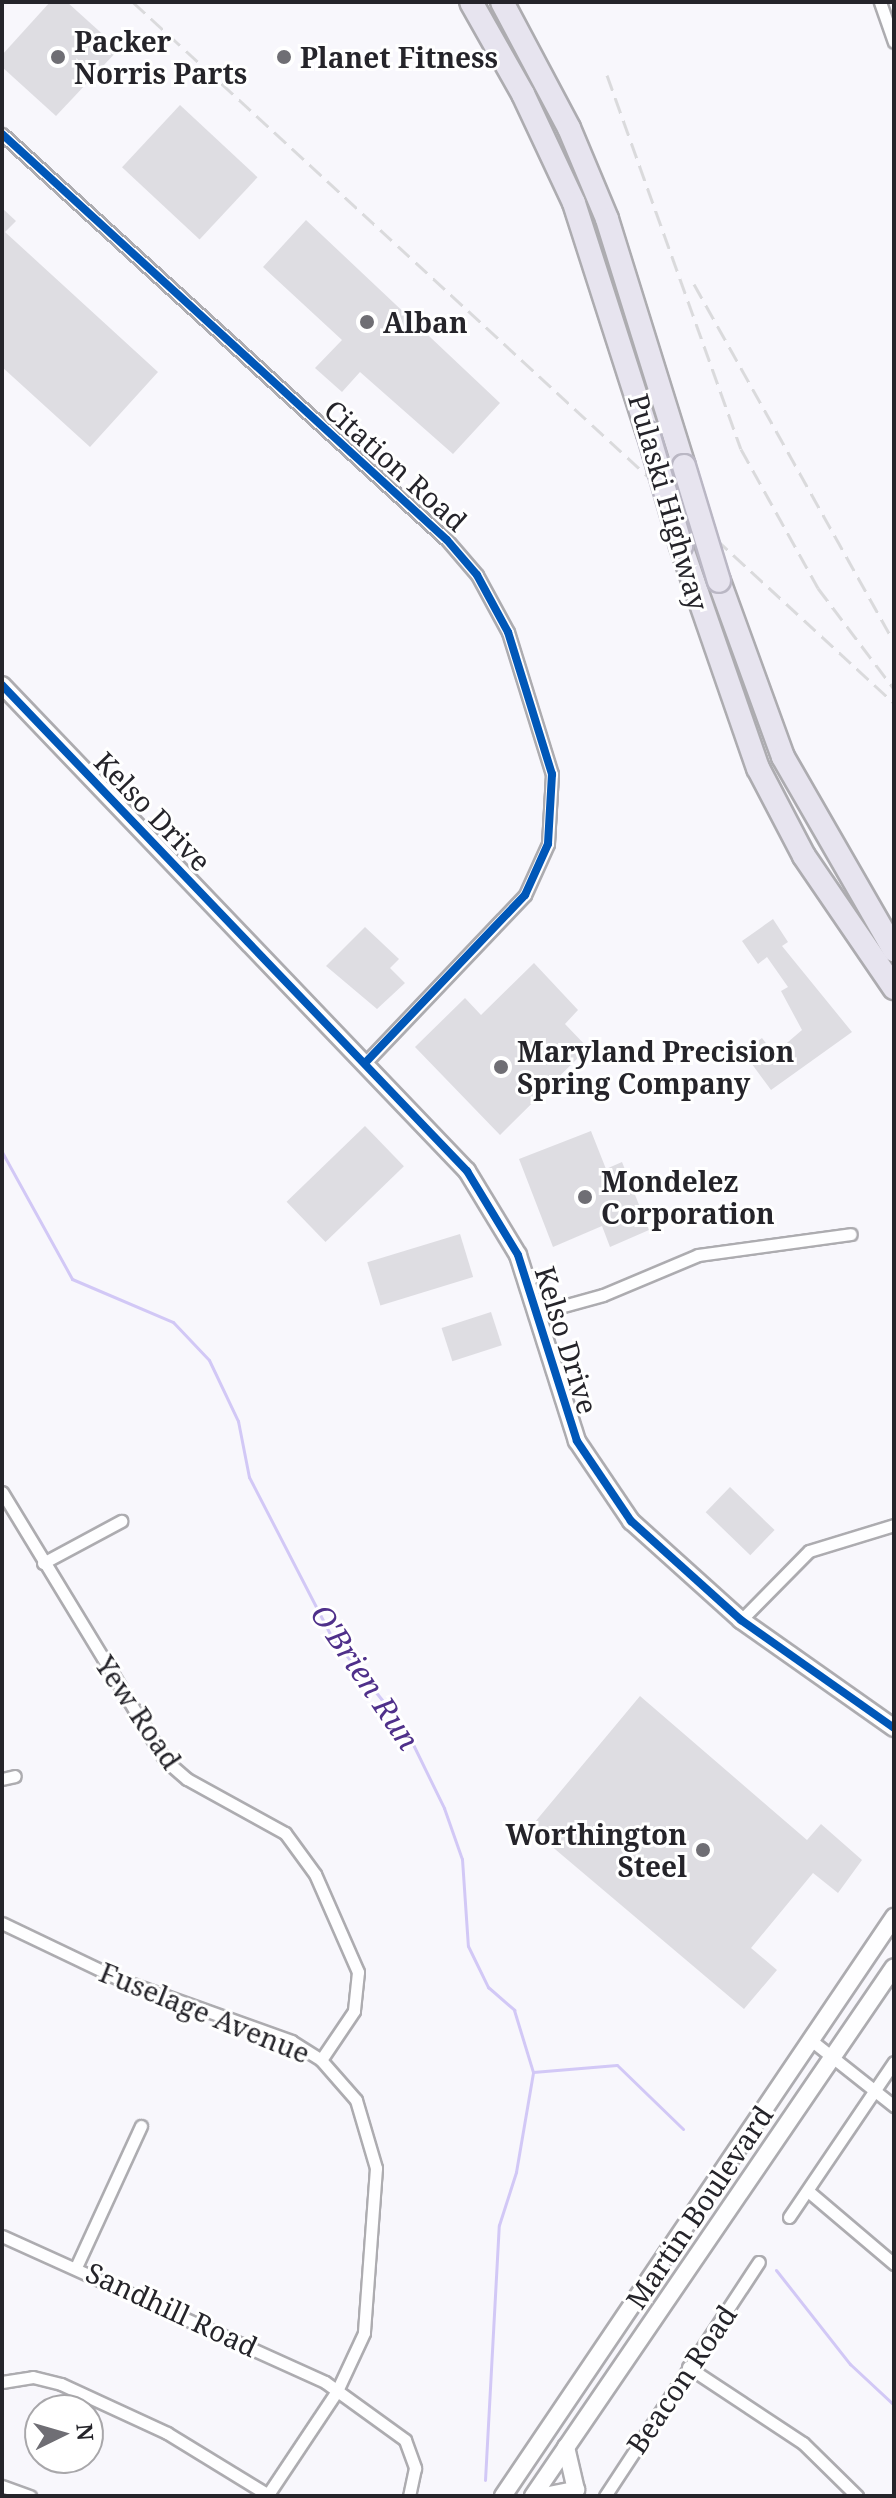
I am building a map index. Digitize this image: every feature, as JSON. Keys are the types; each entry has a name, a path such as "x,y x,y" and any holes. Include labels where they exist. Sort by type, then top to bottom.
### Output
{"highway":[{"name":"Pulaski Highway","path":"471,2 523,94 574,203 681,546 758,768 804,856 860,944 894,988"},
{"name":"Pulaski Highway","path":"502,2 564,117 603,208 719,581 783,757 888,941"},
{"path":"860,944 888,941"}],"main road":[{"name":"Kelso Drive","path":"2,685 365,1063 485,1195 518,1255 538,1313 559,1398 589,1463 653,1545 741,1620 894,1728"},
{"name":"Martin Boulevard","path":"503,2496 894,1917"},
{"name":"Martin Boulevard","path":"533,2496 894,1967"},
{"path":"544,2496 581,2493 567,2471 566,2447"}],"street":[{"path":"880,2 894,42"},
{"name":"Citation Road","path":"2,134 447,540 477,575 508,632 552,774 548,844 525,895 365,1063"},
{"path":"538,1313 603,1295 698,1255 851,1234"},
{"name":"Yew Road","path":"2,1492 43,1563 175,1770 285,1833 315,1874 358,1972 354,2011 321,2060"},
{"path":"43,1563 121,1521"},
{"path":"741,1620 809,1551 894,1525"},
{"path":"2,1779 15,1776"},
{"name":"Fuselage Avenue","path":"2,1923 121,1980 280,2037 321,2060 356,2100 376,2168 367,2317 337,2391 268,2495"},
{"path":"812,2041 894,2106"},
{"path":"789,2217 894,2062"},
{"path":"77,2265 141,2126"},
{"path":"808,2191 894,2264"},
{"name":"Sandhill Road","path":"2,2236 77,2265 286,2361 337,2391 405,2440 415,2468 409,2496"},
{"name":"Beacon Road","path":"605,2496 759,2262"},
{"path":"688,2367 813,2450 857,2496"},
{"path":"2,2382 33,2377 61,2384 167,2433 268,2495"},
{"path":"2,2486 30,2496"}],"building":[{"name":"Packer Norris Parts","path":"50,2 67,2 119,49 56,116 2,67 2,55"},
{"path":"180,105 258,177 200,239 122,167"},
{"path":"2,208 16,221 5,232 158,372 90,447 2,367"},
{"name":"Alban","path":"306,220 500,403 453,454 360,372 342,392 315,368 342,340 263,267"},
{"path":"773,919 788,942 782,946 852,1032 771,1090 743,1052 762,1038 774,1054 802,1030 781,991 788,987 767,957 758,964 742,941"},
{"path":"365,927 399,959 390,968 405,983 377,1009 326,966"},
{"name":"Maryland Precision Spring Company","path":"534,963 578,1010 565,1024 588,1048 500,1135 415,1047 465,998 481,1015"},
{"path":"365,1126 404,1166 325,1242 287,1202"},
{"name":"Mondelez Corporation","path":"591,1131 606,1169 622,1162 649,1230 610,1247 602,1226 553,1247 519,1159"},
{"path":"460,1234 473,1277 380,1305 367,1262"},
{"path":"491,1312 502,1345 452,1361 442,1328"},
{"path":"730,1487 775,1530 750,1555 706,1512"},
{"name":"Worthington Steel","path":"640,1696 807,1840 821,1824 862,1860 838,1893 813,1873 751,1948 777,1970 744,2009 530,1828"}],"waterway":[{"name":"O'Brien Run","path":"2,1152 72,1279 173,1322 209,1360 238,1421 249,1477 331,1636 406,1730 444,1808 462,1859 468,1946 488,1987 514,2010 533,2072 617,2065 683,2129"},
{"path":"485,2480 499,2225 516,2172 533,2073"},
{"name":"O'Brien Run","path":"776,2270 850,2364 894,2405"}],"railway":[{"path":"133,2 894,703"},
{"path":"607,75 741,449 818,588 894,689"},
{"path":"694,284 894,642"}],"cycle path":[{"path":"2,134 447,540 477,575 508,632 552,774 548,844 525,895 365,1063"},
{"path":"2,685 467,1171 518,1255 577,1441 631,1521 741,1620 894,1728"}],"place":[{"name":"Packer Norris Parts","path":"58,57"},
{"name":"Planet Fitness","path":"284,57"},
{"name":"Alban","path":"367,322"},
{"name":"Maryland Precision Spring Company","path":"501,1067"},
{"name":"Mondelez Corporation","path":"585,1197"},
{"name":"Worthington Steel","path":"703,1850"}]}
